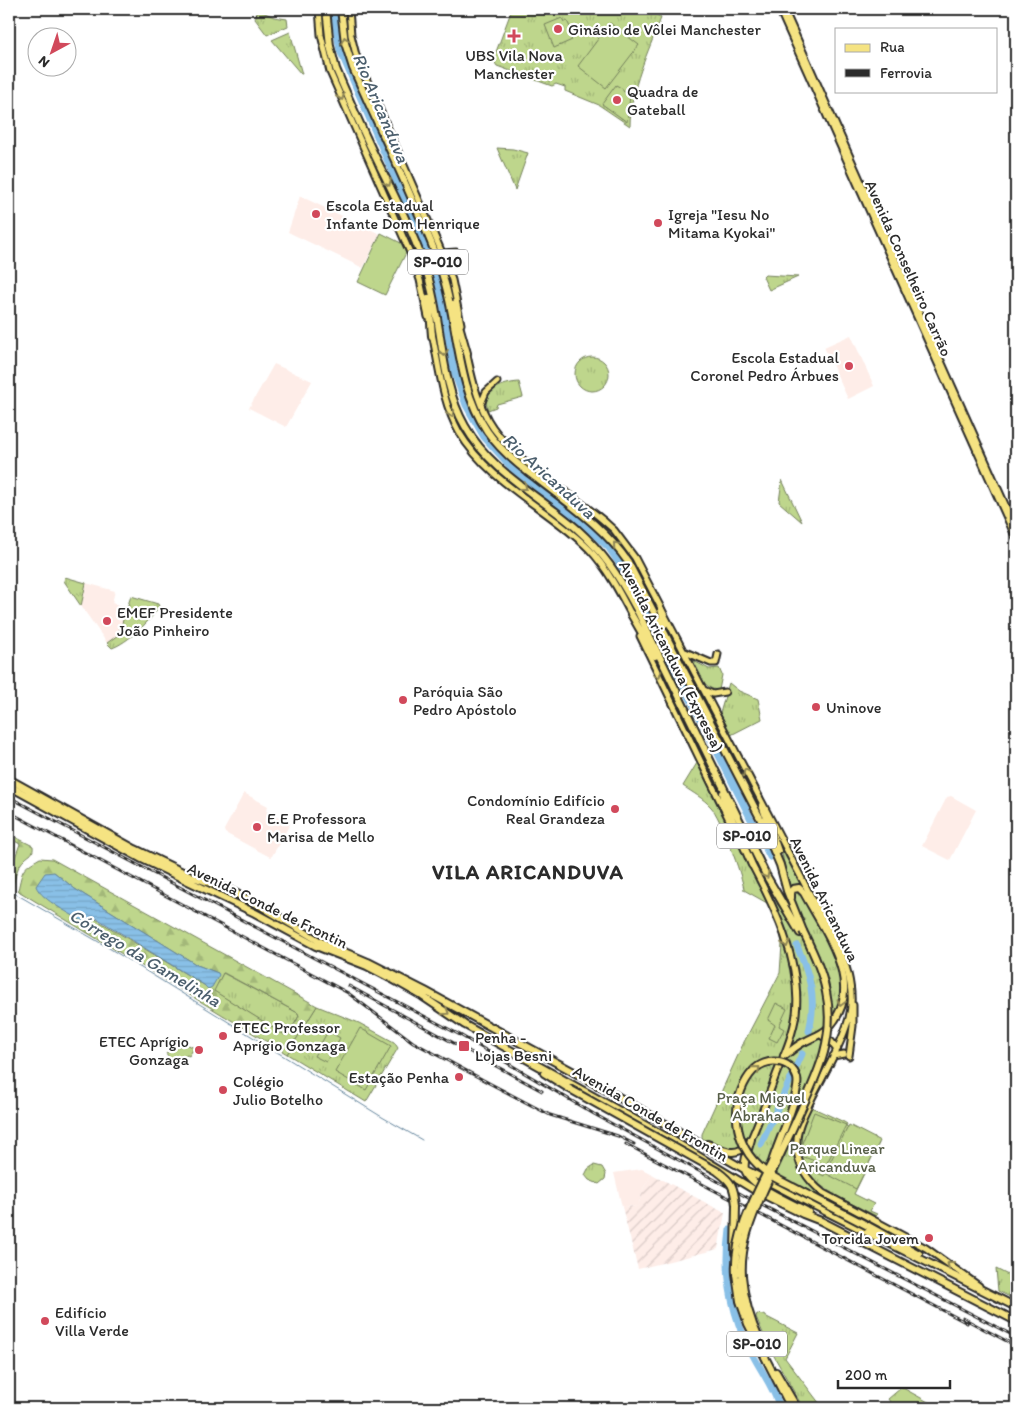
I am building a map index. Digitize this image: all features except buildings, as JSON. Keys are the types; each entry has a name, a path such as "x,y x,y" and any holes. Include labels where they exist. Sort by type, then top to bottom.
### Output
{"highway":[{"name":"Avenida Aricanduva (Expressa)","path":"326,9 330,46 336,69 418,250 434,298 452,395 464,426 485,454 522,486 574,526 604,556 621,580 766,875 801,932"},
{"name":"SP-010","path":"341,10 347,52 427,233 445,281 470,397 478,417 501,449 597,526 618,547 636,574 760,818 784,879 801,932 816,967 826,1011 824,1034 817,1069 754,1199 742,1231 735,1264 740,1301 748,1324 791,1408"},
{"path":"418,250 430,304 432,336"},
{"path":"445,281 452,298 467,353"},
{"path":"661,609 662,617 673,642 673,648"},
{"path":"630,614 668,676"},
{"name":"Avenida Conde de Frontin","path":"9,779 148,856 193,877 227,889 284,919 308,936 386,971 431,994 594,1083 744,1169 1016,1307"},
{"path":"722,784 725,803 752,865"},
{"name":"Avenida Conde de Frontin","path":"9,786 142,860 255,913 316,946 367,966 422,996 465,1025 672,1140 756,1191 821,1221 1016,1321"},
{"path":"762,805 779,852 784,879"},
{"path":"199,886 216,891 244,905 249,906 252,902"},
{"path":"784,1056 802,1042 820,1035 835,1019 841,1006 845,988 844,975 837,955 804,893 799,888 791,892 793,906"},
{"name":"SP-010","path":"797,1408 775,1371 750,1318 742,1274 744,1244 753,1215 821,1068 826,1050 829,1028 827,992 819,966 801,932"},
{"path":"820,1035 831,1042 837,1049"},
{"path":"516,1054 568,1088 688,1154 727,1179 733,1186 736,1204 735,1264"},
{"path":"772,1162 794,1100 797,1085 797,1078 791,1069 781,1062 775,1061 762,1064 754,1070 745,1084 740,1098 737,1111 738,1127 744,1146 749,1154 764,1171 934,1262 941,1269"},
{"path":"693,1140 740,1152 752,1139"},
{"path":"752,1139 744,1169 752,1181 821,1221"}],"main road":[{"path":"319,9 320,35 330,72 412,257 420,280 446,400 453,420 467,444 481,461 499,478 588,548 606,570 630,614 778,917 796,985 796,1013 784,1056 752,1139"},
{"path":"349,9 353,42 361,69 408,172 452,280 475,389 481,405"},
{"name":"Avenida Conselheiro Carrão","path":"779,9 1016,538"},
{"name":"Avenida Conselheiro Carrão","path":"784,9 1016,529"},
{"path":"442,253 456,252"},
{"path":"481,405 486,392 497,382"},
{"name":"Avenida Aricanduva","path":"481,405 494,429 511,448 614,530 635,558 843,958 851,994 849,1018 837,1049 803,1118 798,1133 797,1151 804,1173 810,1182 823,1193 926,1248 990,1294"},
{"path":"683,650 711,663 716,663 718,654"},
{"path":"702,689 713,694 724,692"},
{"path":"833,1056 847,1055 854,1012 851,994"}],"shaded area":[{"name":"Escola Estadual Infante Dom Henrique","path":"300,196 380,234 363,268 288,232"},
{"name":"Escola Estadual Coronel Pedro Árbues","path":"851,335 874,386 848,399 824,347"},
{"path":"274,364 312,381 286,427 249,408"},
{"name":"EMEF Presidente João Pinheiro","path":"86,583 115,591 112,603 127,608 118,635 107,643 81,606"},
{"name":"E.E Professora Marisa de Mello","path":"244,793 268,806 266,811 290,824 270,857 225,833 224,830"},
{"path":"951,796 976,810 950,860 922,846 947,797"},
{"path":"642,1169 652,1174 644,1187 638,1206 622,1207 614,1173"},
{"path":"652,1174 725,1213 718,1249 638,1269 622,1207 638,1206 644,1187"}],"green space":[{"path":"512,9 649,9 661,18 636,84 630,126 599,105 565,91 565,87 556,84 552,86 497,66 493,60"},
{"path":"258,10 274,17 287,19 288,26 267,35 255,19"},
{"name":"Ginásio de Vôlei Manchester","path":"562,18 564,22 567,21 573,33 570,35 572,40 554,48 545,25"},
{"path":"610,23 639,45 606,88 578,66"},
{"path":"290,32 302,74 272,40"},
{"name":"Quadra de Gateball","path":"616,85 630,96 627,122 602,104"},
{"path":"497,148 513,149 528,153 515,190"},
{"path":"381,233 401,243 406,253 385,295 358,282"},
{"path":"765,275 798,277 769,290 763,277"},
{"path":"592,357 599,358 604,362 608,367 608,381 604,386 599,390 592,391 585,390 580,386 576,381 575,374 576,367 580,362 585,358"},
{"path":"519,382 523,397 497,404 496,407 488,410 486,403 490,393 500,386"},
{"path":"782,480 802,522 779,502"},
{"path":"65,577 86,583 81,606 64,581"},
{"path":"131,596 158,604 159,606 151,618 138,630 125,641 112,648 107,643 118,635"},
{"path":"692,660 709,669 719,668 722,675 719,690 705,684"},
{"path":"729,683 739,691 758,699 762,719 731,735 720,713"},
{"path":"697,763 767,903 744,890 740,873 715,813 705,801 683,786"},
{"path":"9,834 33,846 32,852 18,868 13,887 9,886 9,868 11,868 20,844 9,838"},
{"path":"782,841 803,886 796,884 790,888 779,842"},
{"path":"40,858 52,859 317,1006 287,1054 20,892 18,890 22,874 26,867","holes":["54,872 75,889 197,965 218,973 208,989 94,918","223,973 298,1013 299,1016 289,1034 285,1035 214,991"]},
{"name":"Praça Miguel Abrahao","path":"761,884 803,936 817,966 828,1015 829,1051 804,1106 795,1138 805,1177 810,1186 819,1193 871,1221 869,1225 772,1174 734,1149 706,1141 702,1138 702,1134 744,1042 780,973 782,944 778,919"},
{"path":"796,891 803,895 838,965 844,991 833,1016 823,968 794,904 794,892"},
{"path":"223,973 298,1013 299,1016 289,1034 285,1035 213,991"},
{"path":"776,1003 787,1009 779,1026 784,1029 777,1042 769,1038 775,1025 768,1020"},
{"path":"317,1006 359,1023 394,1042 398,1048 366,1102 287,1054"},
{"path":"360,1028 391,1046 366,1090 335,1072"},
{"path":"328,1031 340,1038 326,1062 314,1056"},
{"path":"185,1043 194,1048 189,1056 187,1055 172,1063 166,1053"},
{"name":"Parque Linear Aricanduva","path":"811,1107 844,1122 847,1124 846,1126 879,1143 854,1194 874,1204 870,1211 877,1214 876,1216 824,1188 812,1177 803,1164 800,1149 802,1130"},
{"path":"814,1112 846,1125 826,1165 801,1156 801,1146"},
{"path":"849,1125 880,1141 856,1189 825,1173 824,1176 809,1169 812,1162 827,1168"},
{"path":"594,1165 602,1167 606,1174 605,1179 599,1184 589,1180 585,1175 588,1169"},
{"path":"996,1269 1016,1279 1016,1300 998,1291"},
{"path":"757,1314 763,1315 798,1333 785,1358 823,1408 803,1408 769,1347 756,1317"},
{"path":"901,1388 930,1403 921,1408 894,1408 888,1399"}],"water":[{"path":"54,872 75,889 197,965 218,973 219,975 212,987 208,989 98,919 94,918 86,923 44,897 36,886 45,873"}],"waterway":[{"name":"Rio Aricanduva","path":"333,9 340,50 430,259 442,299 454,371 466,405 484,437 512,468 582,523 609,548 631,581 770,857"},
{"name":"Córrego da Gamelinha","path":"9,890 104,945 422,1140"},
{"name":"Rio Aricanduva","path":"797,946 811,987 812,1008 809,1031"},
{"name":"Rio Aricanduva","path":"761,1144 802,1054"},
{"name":"Rio Aricanduva","path":"730,1230 728,1263 731,1295 735,1311 746,1342 772,1388 780,1408"}],"railway":[{"path":"9,797 460,1035 594,1114 754,1201 1016,1337"},
{"path":"9,812 348,993 413,1042 489,1083 550,1115 618,1136 634,1144"},
{"path":"349,986 542,1091"},
{"path":"626,1144 967,1323"},
{"path":"963,1318 1016,1346"}],"place":[{"name":"Ginásio de Vôlei Manchester","path":"558,29"},
{"name":"UBS Vila Nova Manchester","path":"514,36"},
{"name":"Quadra de Gateball","path":"617,100"},
{"name":"Escola Estadual Infante Dom Henrique","path":"316,214"},
{"name":"Igreja \"Iesu No Mitama Kyokai\"","path":"658,223"},
{"name":"Escola Estadual Coronel Pedro Árbues","path":"849,366"},
{"name":"EMEF Presidente João Pinheiro","path":"107,621"},
{"name":"Paróquia São Pedro Apóstolo","path":"403,700"},
{"name":"Uninove","path":"816,707"},
{"name":"Condomínio Edifício Real Grandeza","path":"615,809"},
{"name":"E.E Professora Marisa de Mello","path":"257,827"},
{"name":"ETEC Professor Aprígio Gonzaga","path":"223,1036"},
{"name":"Penha - Lojas Besni","path":"464,1046"},
{"name":"ETEC Aprígio Gonzaga","path":"199,1050"},
{"name":"Estação Penha","path":"459,1077"},
{"name":"Colégio Julio Botelho","path":"223,1090"},
{"name":"Torcida Jovem","path":"929,1238"},
{"name":"Edifício Villa Verde","path":"45,1321"}],"district":[{"name":"VILA ARICANDUVA","path":"528,872"}]}
